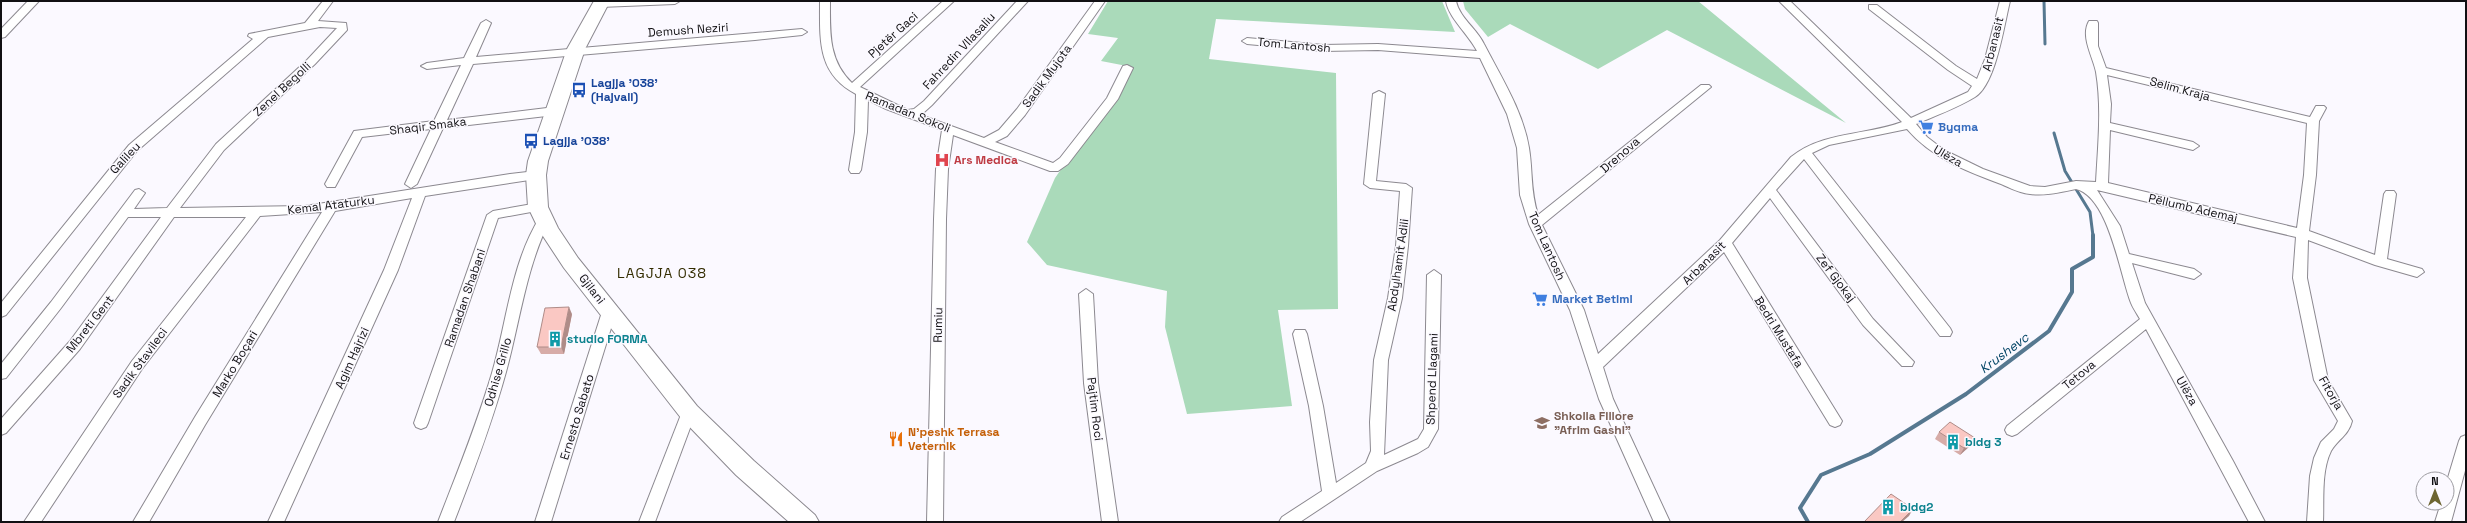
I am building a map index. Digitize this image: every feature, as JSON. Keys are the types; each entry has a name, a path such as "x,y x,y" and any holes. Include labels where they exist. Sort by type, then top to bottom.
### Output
{"main road":[{"name":"Gjilani","path":"601,2 576,49 538,161 536,175 541,214 571,263 689,412 745,468 806,522"}],"street":[{"path":"1,35 34,1"},
{"path":"308,26 328,1"},
{"path":"601,2 675,1"},
{"name":"Ramadan Sokoli","path":"825,1 825,43 828,55 839,75 858,91 890,107 1054,168 1064,161 1112,98 1127,68"},
{"name":"Pjetër Gaci","path":"858,91 949,1"},
{"name":"Fahredin Vllasaliu","path":"909,113 917,112 928,103 1024,1"},
{"name":"Sadik Mujota","path":"985,142 1003,133 1021,112 1100,1"},
{"name":"Tom Lantosh","path":"1451,1 1452,8 1476,38 1508,102 1519,132 1525,165 1526,195 1535,224 1577,310 1614,418 1662,522"},
{"name":"Ulëza","path":"1784,1 1892,103 1923,140 1940,153 1994,178 2037,191 2076,186 2096,196 2108,214 2125,257 2132,289 2228,465 2257,522"},
{"name":"Arbanasit","path":"1595,366 1725,243 1795,160 1805,152 1832,140 1897,128 1963,99 1979,85 1991,59 2004,1"},
{"name":"Arbanasit","path":"1873,7 1952,68 1979,85"},
{"name":"Agim Hajrizi","path":"276,522 390,270 416,188 440,124 486,23"},
{"path":"2093,23 2093,46 2101,70 2105,104 2102,186"},
{"name":"Zenel Begolli","path":"171,212 220,147 306,67 342,30 342,26 336,24 308,26 259,35"},
{"name":"Demush Neziri","path":"427,66 469,60 576,49 700,43 802,32"},
{"name":"Galileu","path":"1,312 133,148 259,35"},
{"name":"Tom Lantosh","path":"1247,41 1323,48 1378,47 1484,55"},
{"name":"Selim Kraja","path":"2101,70 2313,122"},
{"name":"Drenova","path":"1535,224 1705,87"},
{"path":"856,170 861,132 858,91"},
{"name":"Abdylhamit Adili","path":"1372,467 1378,451 1377,415 1381,367 1398,276 1406,188 1370,184 1379,94"},
{"name":"Fitorja","path":"2315,522 2318,480 2324,450 2344,427 2345,420 2325,388 2319,372 2300,278 2303,234 2310,175 2313,122 2320,108"},
{"name":"Shaqir Smaka","path":"331,184 358,134 555,111"},
{"path":"2104,125 2193,146"},
{"name":"Rumiu","path":"935,522 940,219 942,169 948,128"},
{"path":"1805,152 1945,332"},
{"name":"Kemal Ataturku","path":"125,213 257,211 332,207 416,188 536,175"},
{"name":"Pëllumb Ademaj","path":"2076,186 2102,186 2303,234"},
{"name":"Zef Gjokaj","path":"1770,190 1865,317 1907,362"},
{"path":"1,374 139,193"},
{"path":"2380,262 2390,194"},
{"name":"Marko Boçari","path":"141,522 204,415 332,207"},
{"name":"Sadik Stavileci","path":"32,522 138,365 257,211"},
{"name":"Mbreti Gent","path":"1,429 75,344 138,261 171,212"},
{"name":"Ramadan Shabani","path":"421,424 493,215 541,214"},
{"name":"Odhise Grillo","path":"446,522 488,410 531,245 541,214"},
{"path":"2303,234 2380,262 2417,272"},
{"name":"Bedri Mustafa","path":"1725,243 1835,420"},
{"path":"2125,257 2194,274"},
{"name":"Shpend Llagami","path":"1287,522 1372,467 1423,443 1431,429 1434,275"},
{"name":"Pajtim Roci","path":"1086,294 1091,383 1110,522"},
{"name":"Ernesto Sabato","path":"543,522 610,312"},
{"name":"Tetova","path":"2012,430 2148,320"},
{"path":"1300,334 1316,406 1330,494"},
{"path":"647,522 689,412"},
{"path":"2443,522 2466,441"}],"green space":[{"path":"1108,1 1442,1 1455,32 1216,19 1209,59 1336,73 1338,309 1278,310 1292,406 1187,414 1165,327 1167,291 1047,265 1027,242 1055,178 1132,67 1101,61 1118,38 1088,34"},
{"path":"1463,1 1698,1 1846,123 1667,30 1598,69 1510,24 1488,37 1465,9"}],"building":[{"name":"studio FORMA","path":"569,307 561,347 537,347 545,308"},
{"path":"1950,422 1975,438 1964,448 1939,432"},
{"path":"1891,494 1913,509 1900,522 1864,522"}],"waterway":[{"name":"Krushevc","path":"2044,1 2045,44"},
{"name":"Krushevc","path":"2054,133 2065,171 2090,212 2093,236"},
{"name":"Krushevc","path":"1808,522 1800,508 1821,475 1870,454 1966,394 2049,331 2072,292 2072,269 2093,257 2093,236"}],"place":[{"name":"Lagjja '038' (Hajvali)","path":"579,90"},
{"name":"Byqma","path":"1926,127"},
{"name":"Lagjja '038'","path":"531,141"},
{"name":"Ars Medica","path":"942,160"},
{"name":"Market Betimi","path":"1540,299"},
{"name":"studio FORMA","path":"555,339"},
{"name":"Shkolla Fillore \"Afrim Gashi\"","path":"1542,423"},
{"name":"N'peshk Terrasa Veternik","path":"896,439"},
{"name":"bldg 3","path":"1953,442"},
{"name":"bldg2","path":"1888,507"}],"district":[{"name":"LAGJJA 038","path":"662,273"}]}
